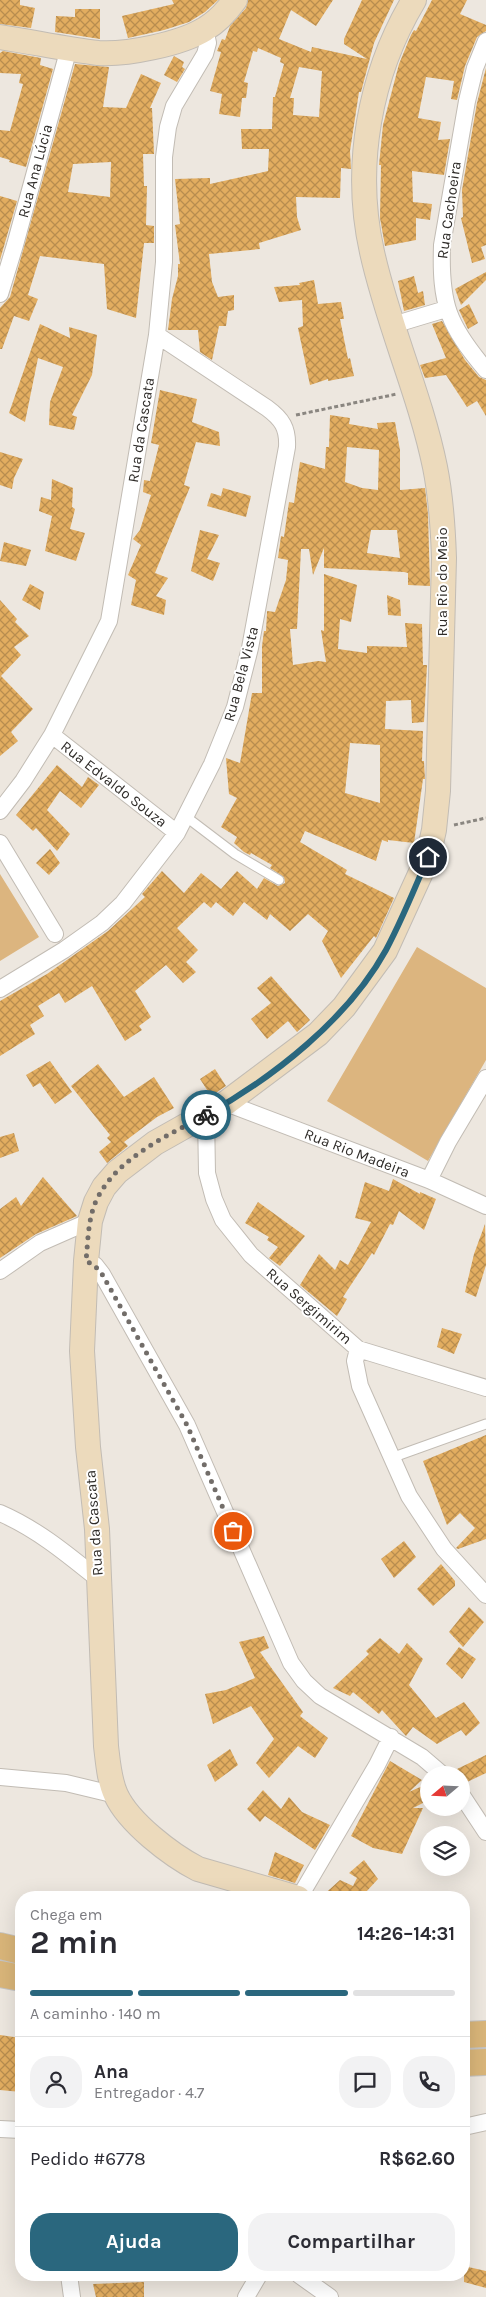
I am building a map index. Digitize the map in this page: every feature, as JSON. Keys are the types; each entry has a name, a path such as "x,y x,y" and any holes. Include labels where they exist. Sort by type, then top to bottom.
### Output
{"main road":[{"path":"0,37 99,53 120,52 160,45 204,29 219,19 235,0"},
{"name":"Rua Rio do Meio","path":"226,1103 318,1034 366,979 385,951 412,897 428,857 434,830 440,743 444,558 442,521 435,466 372,253 367,224 364,157 376,86 390,50 414,0"},
{"name":"Rua da Cascata","path":"226,1103 155,1143 117,1172 96,1202 90,1221 86,1261 82,1351 88,1447 97,1529 106,1746 116,1795 137,1822 184,1862 198,1869 275,1891"},
{"path":"0,1946 15,1950"},
{"path":"0,1974 15,1977"},
{"path":"470,2035 486,2034"},
{"path":"470,2063 486,2062"}],"street":[{"name":"Rua da Cascata","path":"0,811 23,781 52,735 109,621 157,335 164,262 164,157 168,127 174,106 205,54 208,43 204,29"},
{"name":"Rua Cachoeira","path":"486,41 475,68 467,101 442,246 442,290 446,310 457,332 486,370"},
{"name":"Rua Ana Lúcia","path":"0,294 16,245 68,48"},
{"path":"394,325 446,310"},
{"path":"157,335 278,415"},
{"name":"Rua Bela Vista","path":"0,989 64,950 102,923 123,903 176,833 212,764 235,707 250,648 287,447 285,426 278,415"},
{"name":"Rua Edvaldo Souza","path":"52,735 176,833"},
{"path":"0,843 55,934"},
{"path":"429,1180 448,1142 486,1078"},
{"name":"Rua Rio Madeira","path":"226,1103 429,1180 486,1206"},
{"name":"Rua Sergimirim","path":"206,1115 207,1174 214,1199 223,1220 251,1255 358,1349 355,1361 357,1376 391,1458 425,1522 466,1576 486,1595"},
{"path":"0,1271 40,1243 90,1221"},
{"path":"86,1261 94,1265 102,1274 183,1417 291,1663 304,1681 320,1696 391,1737 432,1766"},
{"path":"358,1349 486,1388"},
{"path":"0,1513 24,1524 49,1540 98,1579"},
{"path":"303,1891 391,1737"},
{"path":"0,1777 66,1783 116,1795"},
{"path":"470,1808 486,1832"},
{"path":"470,2126 486,2122"},
{"path":"0,2129 15,2130"},
{"path":"70,2281 72,2297"},
{"path":"246,2297 255,2281"},
{"path":"307,2281 330,2297"}],"lane":[{"path":"185,816 235,854 279,880"},
{"path":"391,1458 486,1424"}],"path":[{"path":"278,415 298,415 374,400"},
{"path":"434,830 486,818"}],"shaded area":[{"path":"0,874 39,937 0,961"},
{"path":"417,947 486,988 486,1060 428,1161 327,1101"}],"building":[{"path":"0,0 20,0 20,5 35,8 31,28 0,24"},
{"path":"172,0 218,0 205,12 189,22 128,38 122,16 174,4"},
{"path":"248,0 333,0 316,26 291,10 279,39 311,52 312,47 367,59 344,44 344,39 362,0 394,0 374,43 361,92 359,92 350,151 351,169 341,168 340,198 296,197 297,217 301,230 259,243 260,249 209,254 212,282 218,297 234,295 234,310 228,311 226,326 219,326 212,360 200,352 198,330 168,330 172,299 178,276 178,264 180,264 175,225 180,224 175,179 210,178 210,184 268,171 269,149 242,149 241,129 272,129 273,97 275,97 284,64 280,62 281,58 258,48 257,52 253,51 244,82 248,83 246,98 242,98 240,117 219,114 222,94 210,91 221,52 217,51 222,39 225,40 230,26 246,8","holes":["299,67 322,71 319,117 293,115 294,98 290,98"]},
{"path":"432,0 467,0 460,14 486,25 486,31 477,37 465,66 457,100 451,99 454,81 426,77 418,118 441,122 438,140 450,139 444,175 412,171 413,202 432,204 430,220 416,218 416,240 385,246 380,218 381,165 379,165 383,125 399,64 411,35 414,30 416,31"},
{"path":"75,9 100,9 100,39 55,32 56,16 75,17"},
{"path":"3,51 41,58 40,65 53,69 26,167 0,157 0,130 10,131 23,84 19,83 21,74 0,73 0,53"},
{"path":"174,56 184,62 182,67 185,69 177,82 164,75"},
{"path":"75,64 109,67 103,107 126,108 141,74 161,83 150,108 152,108 154,154 143,154 144,186 147,186 146,225 154,226 154,243 144,243 136,318 107,309 104,264 40,256 28,295 38,299 29,321 14,316 2,349 0,349 0,308 10,297","holes":["111,162 110,197 68,192 73,164"]},
{"path":"486,68 486,245 481,247 485,259 472,263 461,218 463,217 462,190 477,103"},
{"path":"0,196 17,201 0,260"},
{"path":"486,272 486,280 461,305 455,289"},
{"path":"414,276 418,293 423,291 425,305 404,311 398,281"},
{"path":"314,280 318,304 341,302 344,319 340,319 348,359 350,358 354,376 328,381 328,379 310,385 298,328 303,326 302,300 279,302 274,287 300,285 299,283"},
{"path":"469,304 478,323 468,329 459,310"},
{"path":"442,321 465,360 479,377 486,380 486,416 477,401 467,407 446,375 425,378 420,365 446,358 432,324"},
{"path":"40,324 70,338 69,327 97,335 92,375 72,415 77,417 74,430 49,425 50,402 63,367 38,358 25,422 9,413"},
{"path":"160,390 197,399 192,422 219,432 220,446 196,442 184,485 190,487 155,573 168,578 156,596 166,600 164,615 131,605 136,580 128,575 141,545 133,539 140,530 151,495 143,492 144,480 150,481 159,445 151,443"},
{"path":"330,415 350,418 349,424 378,429 377,423 395,422 400,450 400,490 425,488 428,514 430,586 408,585 408,573 404,572 324,568 324,548 313,575 309,549 301,549 297,629 290,629 293,665 318,661 326,662 321,630 324,631 324,574 357,585 351,622 340,619 338,649 367,653 367,646 407,647 405,623 422,624 423,665 427,665 424,722 412,723 411,700 386,701 385,729 423,731 422,761 424,761 425,779 423,779 414,843 382,840 376,861 305,831 300,842 347,870 345,874 394,898 376,938 374,936 341,978 322,941 328,931 308,914 290,931 270,914 267,920 244,902 233,916 216,902 211,908 204,902 177,928 198,950 186,962 196,972 183,983 166,965 135,991 151,1017 139,1026 142,1030 125,1041 92,986 65,1003 59,993 38,1006 44,1016 30,1025 35,1034 0,1056 0,1001 47,974 108,931 145,897 142,894 162,871 184,893 201,873 221,889 237,871 257,889 264,878 278,886 285,883 284,877 270,868 272,865 251,853 250,855 244,852 234,843 237,837 221,827 237,798 229,794 226,758 240,763 252,693 262,693 262,646 264,631 266,631 267,611 275,612 286,580 288,560 278,558 281,536 284,537 289,502 294,503 300,462 325,469 326,447 329,447","holes":["347,447 379,450 378,490 362,488 345,482","371,530 397,530 400,558 367,553","350,743 380,745 380,803 345,793"]},
{"path":"0,452 23,459 14,478 12,489 0,485"},
{"path":"52,479 73,488 72,507 75,509 70,529 85,533 76,561 45,551 52,516 39,511 41,497 51,500"},
{"path":"223,488 251,496 246,517 207,506 211,493 221,496"},
{"path":"200,530 219,535 207,559 220,563 213,581 191,571"},
{"path":"4,542 31,550 26,566 0,561"},
{"path":"30,584 44,592 40,610 22,600"},
{"path":"387,595 400,600 401,616 388,615"},
{"path":"0,600 17,619 15,622 29,636 14,647 21,655 1,676 33,709 11,732 18,741 0,756"},
{"path":"57,765 82,787 88,777 99,785 81,808 60,791 47,810 70,834 57,851 36,828 33,831 16,815"},
{"path":"50,849 60,863 49,875 36,863"},
{"path":"271,976 310,1020 297,1032 288,1021 267,1039 251,1019 271,1003 257,988"},
{"path":"50,1061 72,1092 55,1104 40,1083 33,1087 26,1075"},
{"path":"98,1064 124,1097 154,1077 174,1108 157,1117 124,1142 128,1146 107,1163 99,1152 111,1142 107,1138 110,1135 71,1086"},
{"path":"215,1069 226,1086 211,1096 200,1079"},
{"path":"14,1133 19,1151 0,1158 0,1137"},
{"path":"43,1177 77,1216 36,1234 0,1258 0,1209 16,1197 21,1206"},
{"path":"393,1179 420,1194 420,1192 436,1199 424,1230 399,1211 393,1225 390,1224 374,1255 372,1253 343,1297 347,1299 337,1316 300,1285 319,1254 335,1270 340,1260 348,1265 371,1222 355,1218 365,1182 389,1191"},
{"path":"258,1202 305,1236 280,1266 269,1258 278,1247 267,1240 269,1237 245,1223"},
{"path":"485,1224 486,1265 476,1297 465,1292 474,1254"},
{"path":"442,1328 462,1334 454,1354 437,1347"},
{"path":"486,1435 486,1539 458,1549 456,1548 475,1528 460,1513 447,1525 423,1461"},
{"path":"404,1541 416,1557 394,1578 381,1559"},
{"path":"441,1564 455,1581 455,1586 433,1606 417,1589"},
{"path":"469,1607 484,1622 463,1647 449,1632"},
{"path":"264,1636 269,1648 260,1652 303,1712 300,1716 328,1738 315,1758 298,1746 269,1778 256,1763 274,1739 251,1706 213,1724 205,1694 226,1690 255,1678 239,1642"},
{"path":"380,1638 399,1654 407,1643 423,1659 409,1685 436,1718 464,1702 480,1723 466,1736 461,1730 437,1744 413,1727 406,1736 382,1710 379,1714 353,1692 350,1696 333,1688 369,1654 366,1651"},
{"path":"459,1647 476,1659 462,1679 446,1664"},
{"path":"230,1749 238,1765 215,1782 207,1765"},
{"path":"486,1755 486,1773 470,1781 470,1766 463,1766"},
{"path":"390,1761 420,1779 420,1782 409,1792 420,1787 420,1804 413,1808 420,1808 420,1815 402,1854 373,1848 351,1836"},
{"path":"263,1790 281,1809 289,1797 302,1812 330,1825 315,1850 265,1816 260,1822 247,1809"},
{"path":"275,1852 304,1865 295,1883 268,1875"},
{"path":"364,1860 378,1879 367,1891 328,1891 340,1880 353,1886 357,1878 349,1873"},
{"path":"0,2035 15,2037 15,2091 0,2090"},
{"path":"470,2267 486,2271 486,2288 464,2282 470,2281"},
{"path":"144,2282 144,2297 96,2297 93,2284"}],"way so far":[{"path":"206,1115 155,1143 117,1172 104,1187 96,1202 90,1221 86,1261 94,1265 102,1274 172,1396 187,1425 233,1531"}],"route":[{"path":"206,1115 286,1060 318,1034 344,1007 385,951 428,857"}]}
